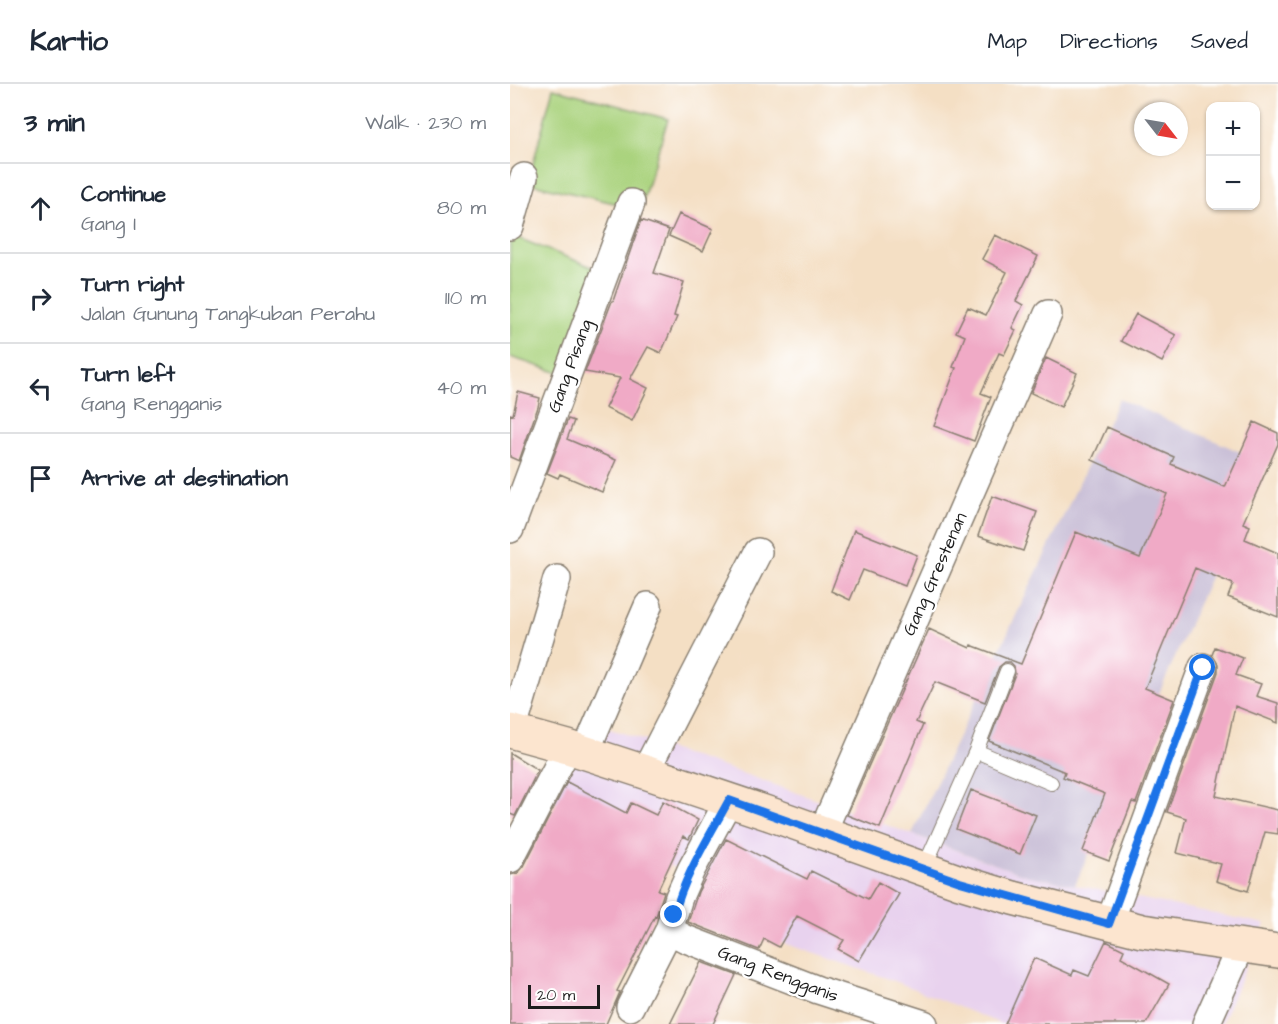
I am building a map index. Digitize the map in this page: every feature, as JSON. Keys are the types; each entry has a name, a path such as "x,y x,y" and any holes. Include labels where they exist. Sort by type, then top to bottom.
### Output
{"street":[{"path":"510,226 524,177"},
{"name":"Gang Pisang","path":"510,529 631,203"},
{"name":"Gang Grestenan","path":"822,833 1048,315"},
{"path":"645,772 758,552"},
{"path":"557,579 511,732 645,772 992,891 1109,924 1278,951"},
{"path":"510,859 577,750 648,606"},
{"path":"1109,924 1203,668"},
{"path":"630,1007 669,930 679,897 691,870 729,800"},
{"name":"Gang Rengganis","path":"669,930 686,939 818,990 924,1024"},
{"path":"1206,1024 1241,946"}],"lane":[{"path":"924,868 976,751 1007,671"},
{"path":"976,751 1051,783"}],"shaded area":[{"path":"1119,399 1261,461 1075,885 1025,875 912,834"},
{"path":"592,723 750,776 1025,875 1265,924 1221,1024 1001,1024 892,980 685,910 699,882 552,799"}],"green space":[{"path":"553,88 668,119 640,209 528,183"},
{"path":"510,235 615,276 575,378 510,357"}],"building":[{"path":"679,214 713,229 703,251 669,236"},
{"path":"641,220 669,230 654,273 684,282 674,316 677,317 661,353 648,347 630,379 648,388 632,421 605,408 620,378 585,372"},
{"path":"995,235 1038,256 1016,301 1023,305 1012,328 1016,330 1004,355 999,353 981,393 991,397 974,441 934,426 956,368 953,367 965,336 956,332 968,307 986,315 1007,272 982,259"},
{"path":"1136,314 1176,335 1162,362 1121,341"},
{"path":"1046,358 1077,373 1061,407 1031,393"},
{"path":"518,392 540,398 519,461 510,457 510,414 513,415"},
{"path":"568,419 574,421 567,439 616,460 602,492 560,474 558,478 547,473"},
{"path":"1254,422 1278,433 1278,444 1243,523 1250,526 1245,539 1278,553 1278,617 1228,597 1233,584 1195,568 1145,688 1174,700 1136,803 1132,802 1109,861 1083,851 1105,794 1063,777 1065,772 989,741 1015,674 1014,666 1010,662 1005,662 999,667 985,702 935,682 916,722 923,725 880,828 847,815 929,629 970,648 971,645 1021,664 1076,532 1140,558 1167,494 1092,460 1107,427 1174,457 1171,464 1225,487"},
{"path":"992,496 1037,512 1023,551 978,536"},
{"path":"854,530 917,555 905,586 863,570 850,600 831,591"},
{"path":"1215,647 1243,658 1236,675 1261,684 1256,696 1278,703 1278,723 1235,706 1216,796 1278,810 1278,834 1265,832 1248,891 1216,881 1221,864 1177,853 1186,818 1167,812 1218,672 1218,664 1212,655"},
{"path":"510,753 538,770 515,816 510,814"},
{"path":"567,782 626,813 631,803 656,815 663,801 698,820 689,839 683,836 658,890 664,892 656,917 617,991 620,992 606,1024 510,1024 510,875 518,873 524,866"},
{"path":"971,790 1036,815 1020,854 956,829"},
{"path":"726,839 807,879 811,871 868,899 878,882 899,894 859,961 838,949 844,940 797,916 779,947 764,939 759,950 688,922 698,892"},
{"path":"1106,941 1124,950 1121,957 1169,984 1146,1024 1005,1024 1034,958 1072,975 1074,970 1089,976"},
{"path":"701,962 736,975 713,1024 670,1024"}],"route":[{"path":"674,915 691,870 729,800 960,882 1109,924 1203,668"}]}
